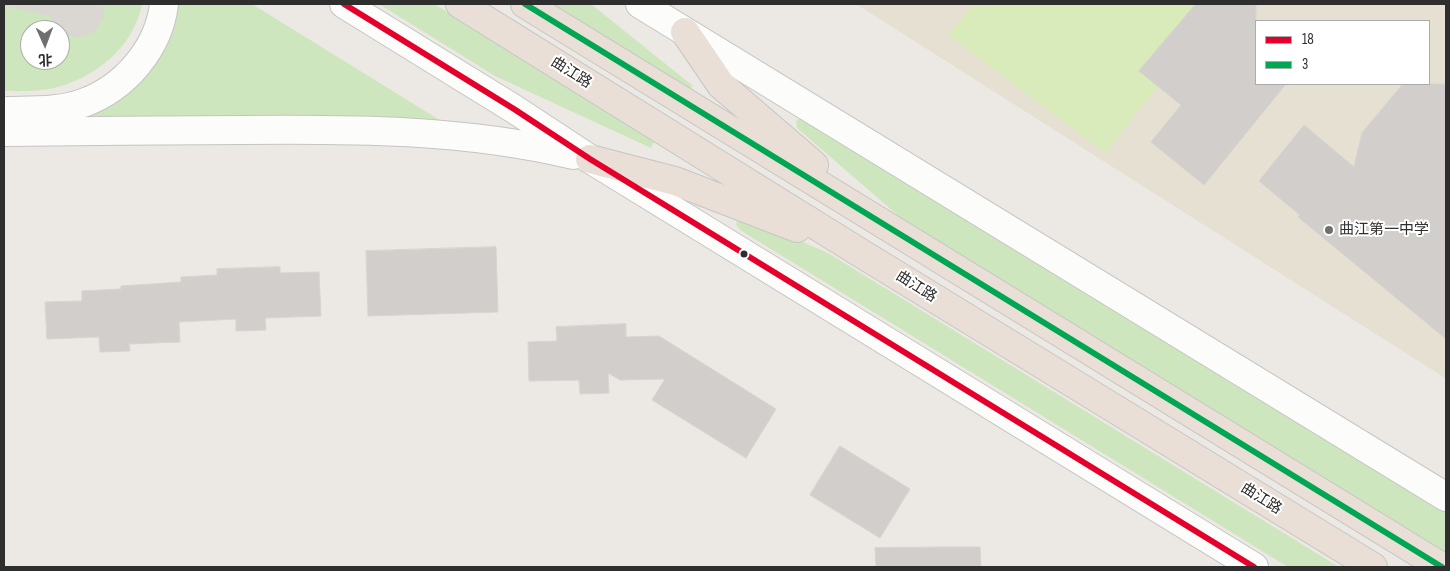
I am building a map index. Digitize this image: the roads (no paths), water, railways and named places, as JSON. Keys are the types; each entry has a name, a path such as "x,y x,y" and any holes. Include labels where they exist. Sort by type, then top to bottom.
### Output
{"highway":[{"name":"曲江路","path":"460,4 859,252 1373,567"},
{"path":"525,4 1442,567"},
{"path":"685,32 721,85 878,220"},
{"path":"590,159 675,181 859,252"}],"main road":[{"path":"4,111 62,108 84,102 108,90 124,78 149,49 158,29 164,4"},
{"path":"344,4 514,109 590,159 1254,567"},
{"path":"640,4 825,115 1446,497"},
{"path":"666,4 685,32"},
{"path":"4,132 268,129 415,131 546,148 590,159"}],"place":[{"name":"曲江第一中学","path":"1329,230"}]}
